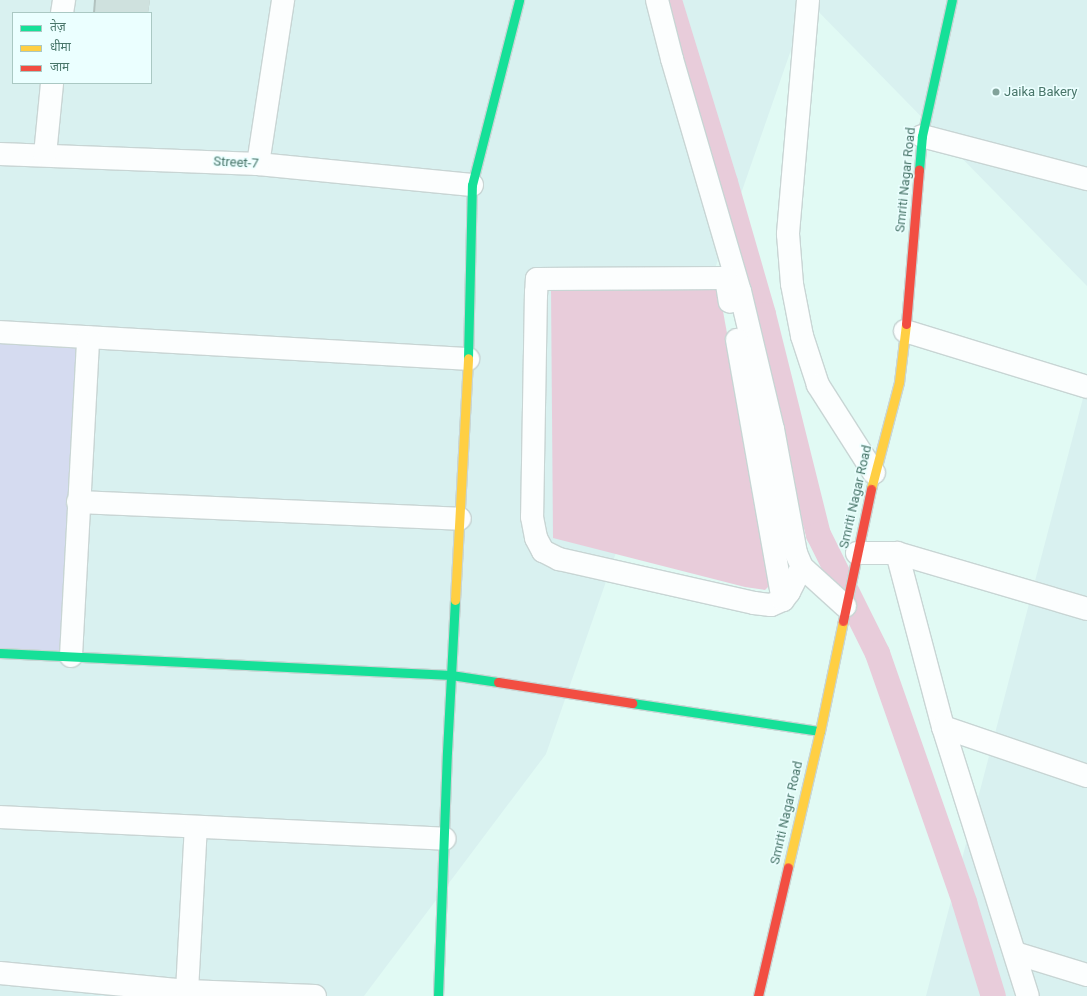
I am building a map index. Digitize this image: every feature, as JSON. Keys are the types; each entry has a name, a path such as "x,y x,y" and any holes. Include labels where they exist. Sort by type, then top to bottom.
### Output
{"street":[{"path":"62,12 64,0"},
{"path":"258,164 283,0"},
{"path":"438,996 444,839 468,359 472,185 519,0"},
{"path":"657,0 672,59 740,291 773,430 796,553 802,567 845,606"},
{"path":"808,0 788,234 792,284 802,336 818,384 874,473"},
{"name":"Smriti Nagar Road","path":"758,996 820,731 828,686 840,639 845,606 874,473 898,382 905,331 922,136 952,0"},
{"path":"45,155 52,84"},
{"path":"922,136 1087,179"},
{"name":"Street-7","path":"0,154 258,164 472,185"},
{"path":"782,600 726,278 537,279 532,517 536,538 543,551 559,559 754,603 771,604 782,600 789,592 802,567"},
{"path":"905,331 1087,387"},
{"path":"0,332 468,359"},
{"path":"71,656 78,502 88,338"},
{"path":"78,502 460,519"},
{"path":"857,553 897,553 1087,609"},
{"path":"897,553 943,727 1028,996"},
{"path":"0,653 452,675 820,731"},
{"path":"943,727 1087,776"},
{"path":"0,817 444,839"},
{"path":"187,991 196,827"},
{"path":"1015,953 1087,975"},
{"path":"0,973 187,991 315,996"}],"shaded area":[{"path":"0,0 1087,0 1087,996 0,996"},
{"path":"808,1 1087,286 1087,383 926,996 364,996 546,754"},
{"path":"719,289 771,577 770,585 765,590 745,587 553,538 551,290"},
{"path":"0,333 88,337 71,656 0,653"}],"building":[{"path":"96,0 150,0 148,12 95,12"}],"waterway":[{"path":"669,0 725,182 763,314 818,534 877,653 964,902 993,996"}],"traffic: fast":[{"path":"468,358 472,185 519,0"},
{"path":"919,170 922,136 952,0"},
{"path":"438,996 447,752 455,600"},
{"path":"0,653 451,675 498,682"},
{"path":"632,703 820,731"}],"traffic: slow":[{"path":"871,489 899,382 906,324"},
{"path":"455,600 468,358"},
{"path":"788,867 820,731 843,621"}],"traffic: jam":[{"path":"906,324 919,170"},
{"path":"843,621 871,489"},
{"path":"498,682 632,703"},
{"path":"758,996 788,867"}],"place":[{"name":"Jaika Bakery","path":"996,92"}]}
